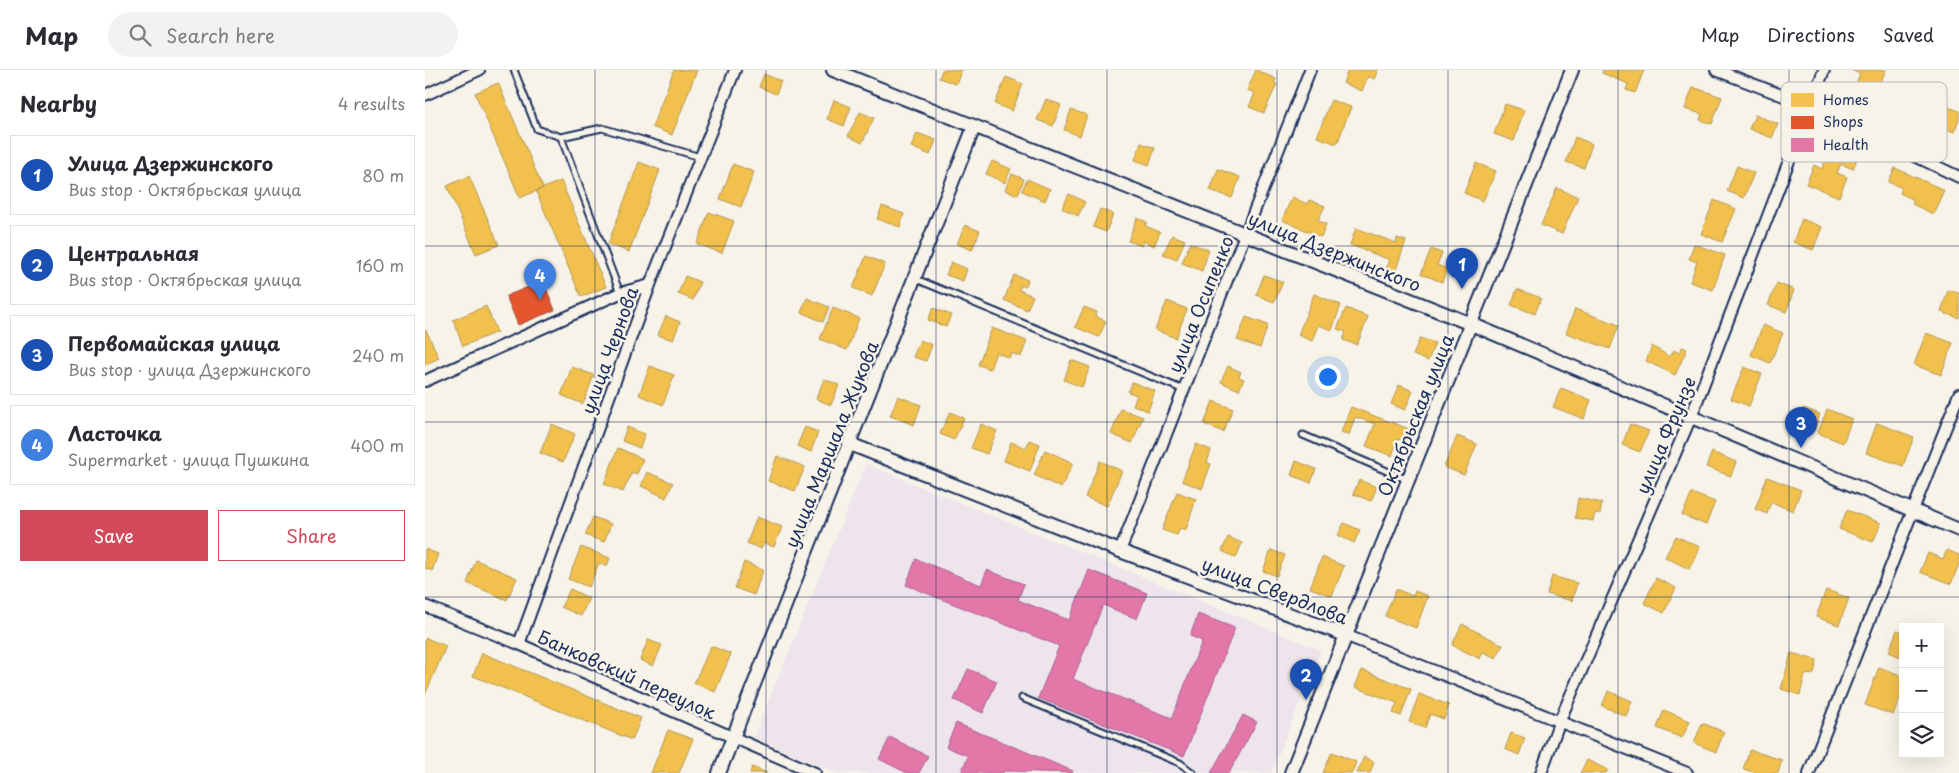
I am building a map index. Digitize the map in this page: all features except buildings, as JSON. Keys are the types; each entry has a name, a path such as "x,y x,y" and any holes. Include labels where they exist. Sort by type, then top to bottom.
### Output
{"street":[{"path":"425,95 479,70"},
{"name":"улица Чернова","path":"519,644 650,286 735,70"},
{"name":"улица Дзержинского","path":"833,70 974,128 1471,324 1959,530"},
{"name":"улица Осипенко","path":"1120,551 1310,70"},
{"name":"Октябрьская улица","path":"1291,773 1572,70"},
{"path":"1717,70 1781,94"},
{"path":"1819,82 1824,70"},
{"name":"улица Маршала Жукова","path":"719,773 974,128"},
{"name":"улица Фрунзе","path":"1541,773 1560,720 1691,417 1789,162"},
{"path":"1928,162 1959,177"},
{"path":"425,381 620,293 650,286"},
{"path":"1809,773 1959,394"},
{"name":"улица Свердлова","path":"850,444 1120,551 1345,635 1560,720 1687,773"},
{"name":"Банковский переулок","path":"425,606 519,644 733,739 815,773"}],"lane":[{"path":"514,70 537,129 561,137 602,128 700,157"},
{"path":"561,137 620,293"},
{"path":"915,279 1184,390"},
{"path":"1303,435 1407,480"},
{"path":"1022,698 1180,763 1193,773"}],"shaded area":[{"path":"866,464 1321,650 1271,773 837,773 753,738"}],"place":[{"name":"Улица Дзержинского","path":"1462,289"},
{"name":"Ласточка","path":"540,300"},
{"name":"Первомайская улица","path":"1801,448"},
{"name":"Центральная","path":"1306,700"}]}
